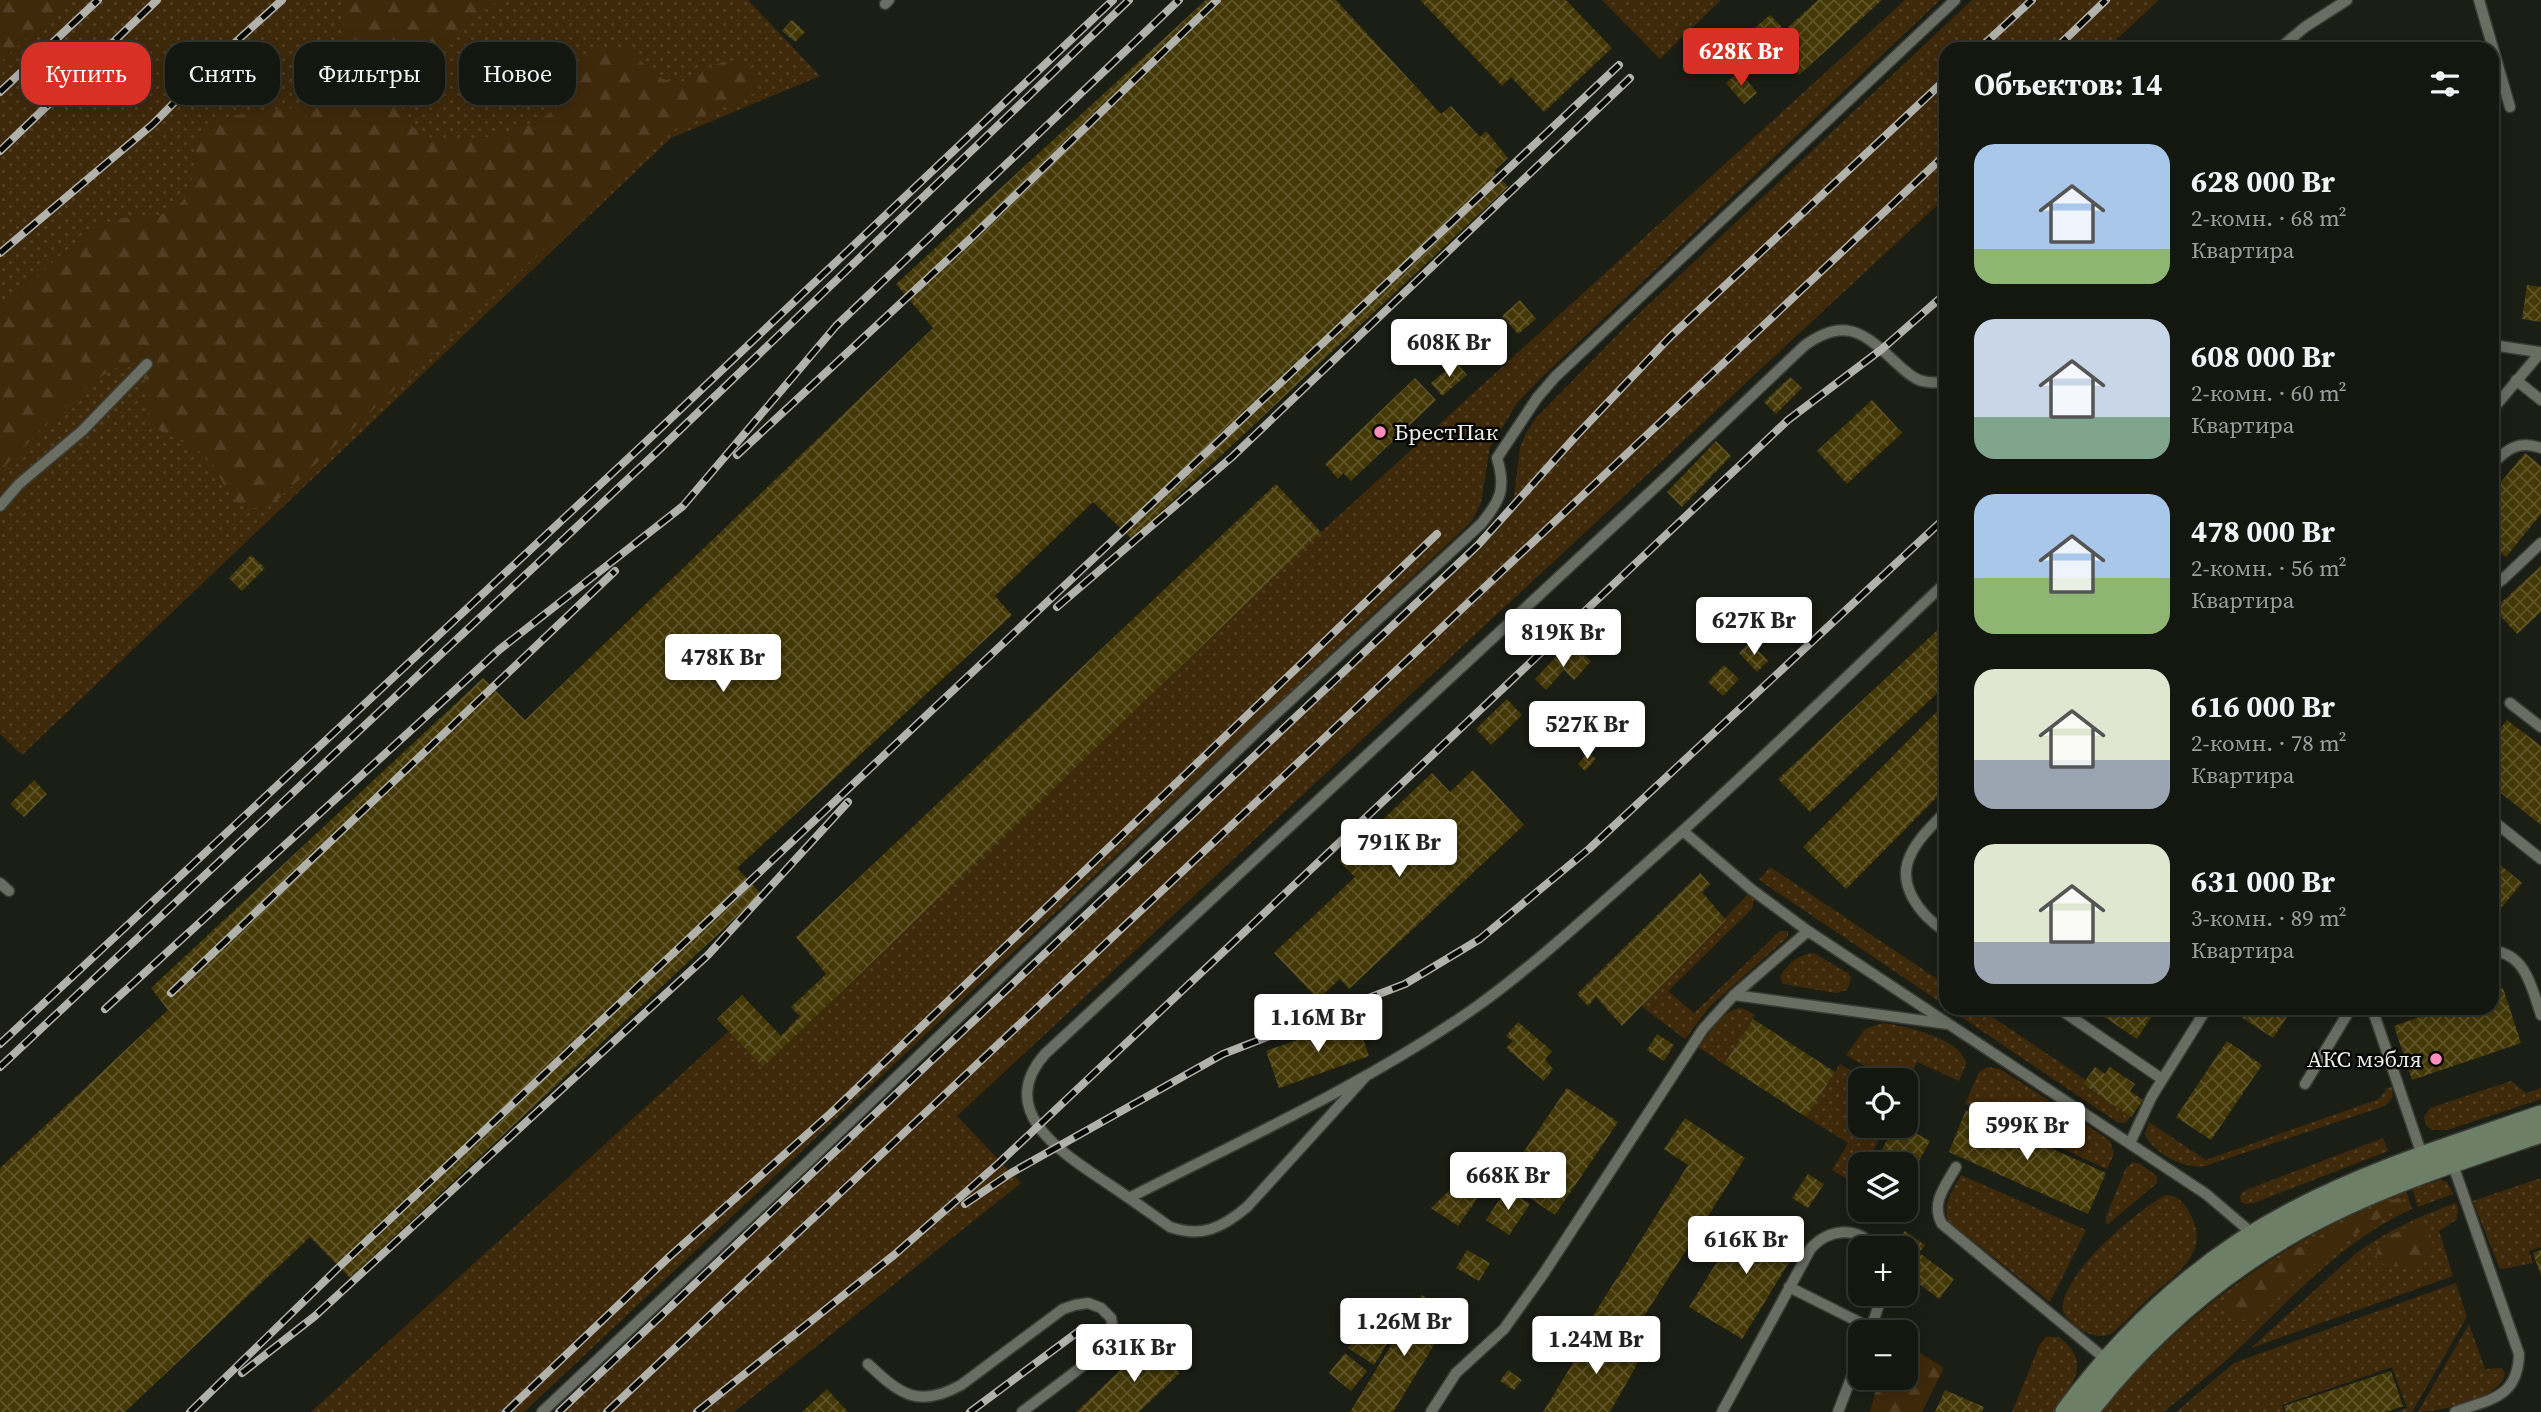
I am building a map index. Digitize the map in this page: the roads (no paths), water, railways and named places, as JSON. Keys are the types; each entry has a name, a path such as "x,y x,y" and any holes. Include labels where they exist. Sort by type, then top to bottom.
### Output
{"main road":[{"path":"2087,1412 2114,1366 2162,1304 2217,1260 2260,1241 2333,1193 2426,1164 2541,1116"},
{"path":"2450,1155 2541,1132"},
{"path":"2066,1412 2114,1366"}],"lane":[{"path":"542,1412 821,1150 1267,722 1481,524 1499,499 1502,484 1497,458 1546,387 1955,0"},
{"path":"2287,42 2347,0"},
{"path":"2479,0 2491,42"},
{"path":"2499,69 2510,107"},
{"path":"1367,1075 1247,1207 1216,1230 1199,1233 1170,1227 1056,1148 1030,1113 1027,1096 1034,1066 1045,1054 1804,346 1827,333 1855,331 1876,344 1917,379 1939,381"},
{"path":"2499,346 2540,352"},
{"path":"2499,402 2540,352"},
{"path":"0,506 19,484 82,431 147,364"},
{"path":"2516,380 2541,400"},
{"path":"2499,458 2507,449 2516,445 2527,444 2541,448"},
{"path":"2499,582 2541,543"},
{"path":"1129,1198 1367,1075 1418,1046 1503,987 1566,936 1683,831 1939,589"},
{"path":"2510,703 2539,721"},
{"path":"1939,819 1909,856 1906,873 1910,892 1919,909 1939,926"},
{"path":"2499,826 2541,859"},
{"path":"1683,831 1751,889 1808,931 2206,1194 2260,1241"},
{"path":"0,883 9,891"},
{"path":"1431,1412 1456,1373 1504,1329 1552,1262 1692,1044 1734,995 1808,931"},
{"path":"2499,953 2511,956 2521,965 2541,1015"},
{"path":"1734,995 1950,1025"},
{"path":"2068,1015 2162,1079"},
{"path":"2130,1143 2152,1096 2203,1015"},
{"path":"2305,1084 2347,1015"},
{"path":"2374,1015 2426,1164"},
{"path":"2450,1155 2519,1354 2516,1379 2508,1390 2455,1412"},
{"path":"1956,1167 1937,1200 1936,1208 1941,1224 2114,1366"},
{"path":"1722,1412 1811,1248 1832,1233 1845,1231 1860,1236"},
{"path":"1789,1287 1851,1320"},
{"path":"868,1364 902,1393 917,1396 949,1392 1063,1309 1088,1303 1101,1308 1111,1318 1113,1329 1109,1343 1100,1353 1022,1412"},
{"path":"1838,1412 1848,1386"}],"railway":[{"path":"0,92 98,0"},
{"path":"0,151 157,0"},
{"path":"0,253 153,124 217,59 282,0"},
{"path":"0,1044 649,439 1113,0"},
{"path":"0,1067 661,448 1129,0"},
{"path":"105,1009 499,650 683,506 836,326 1179,0"},
{"path":"737,455 970,239 1217,0"},
{"path":"1987,42 2032,0"},
{"path":"2062,42 2106,0"},
{"path":"190,1412 339,1267 1619,65"},
{"path":"1057,607 1232,457 1630,78"},
{"path":"559,1412 1478,545 1669,338 1939,86"},
{"path":"607,1412 1939,161"},
{"path":"697,1412 894,1255 999,1163 1788,420 1882,349 1939,299"},
{"path":"965,1204 1011,1173 1223,1054 1405,984 1480,939 1589,849 1939,524"},
{"path":"506,1412 669,1257 831,1113 1437,534"},
{"path":"171,993 615,571"},
{"path":"242,1373 315,1316 708,955 848,802"},
{"path":"970,1412 1079,1331"}],"place":[{"name":"БрестПак","path":"1380,432"},
{"name":"АКС мэбля","path":"2436,1059"}]}
